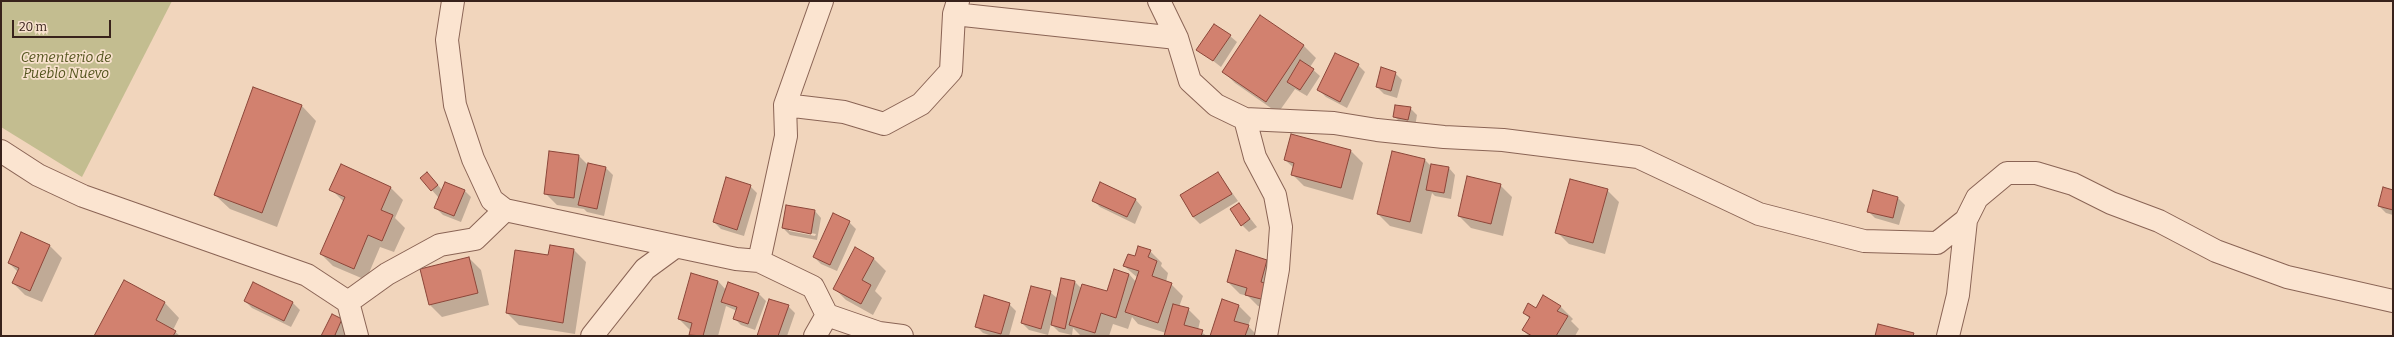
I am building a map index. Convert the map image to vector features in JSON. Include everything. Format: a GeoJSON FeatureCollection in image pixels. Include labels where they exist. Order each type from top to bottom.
{"type":"FeatureCollection","features":[{"type":"Feature","properties":{"kind":"street"},"geometry":{"type":"LineString","coordinates":[[453,1],[447,40],[455,105],[473,159],[492,200],[506,210],[675,247],[736,259],[759,261],[813,287],[827,315],[879,332],[902,336]]}},
{"type":"Feature","properties":{"kind":"street"},"geometry":{"type":"LineString","coordinates":[[759,261],[786,136],[785,105],[822,1]]}},
{"type":"Feature","properties":{"kind":"street"},"geometry":{"type":"LineString","coordinates":[[1159,1],[1177,38],[1190,81],[1216,105],[1245,119],[1334,123],[1377,130],[1503,140],[1638,157],[1759,214],[1864,240],[1937,243],[1966,220]]}},
{"type":"Feature","properties":{"kind":"street"},"geometry":{"type":"LineString","coordinates":[[785,105],[844,112],[884,124],[909,111],[921,104],[951,71],[956,8],[1177,38]]}},
{"type":"Feature","properties":{"kind":"street"},"geometry":{"type":"LineString","coordinates":[[1245,119],[1255,157],[1275,195],[1281,227],[1278,269],[1266,336]]}},
{"type":"Feature","properties":{"kind":"street"},"geometry":{"type":"LineString","coordinates":[[1,151],[38,175],[83,196],[307,275],[348,302],[357,336]]}},
{"type":"Feature","properties":{"kind":"street"},"geometry":{"type":"LineString","coordinates":[[1948,336],[1958,295],[1966,220],[1977,198],[2007,173],[2036,173],[2073,184],[2110,203],[2159,221],[2216,251],[2287,277],[2393,301]]}},
{"type":"Feature","properties":{"kind":"street"},"geometry":{"type":"LineString","coordinates":[[348,302],[387,274],[440,245],[475,239],[506,210]]}},
{"type":"Feature","properties":{"kind":"street"},"geometry":{"type":"LineString","coordinates":[[592,336],[645,269],[675,247]]}},
{"type":"Feature","properties":{"kind":"street"},"geometry":{"type":"LineString","coordinates":[[814,336],[827,315]]}},
{"type":"Feature","properties":{"kind":"green space","name":"Cementerio de Pueblo Nuevo"},"geometry":{"type":"Polygon","coordinates":[[[1,1],[172,1],[82,177],[1,127],[1,1]]]}},
{"type":"Feature","properties":{"kind":"building"},"geometry":{"type":"Polygon","coordinates":[[[1260,15],[1304,45],[1266,102],[1222,72],[1260,15]]]}},
{"type":"Feature","properties":{"kind":"building"},"geometry":{"type":"Polygon","coordinates":[[[1214,24],[1231,35],[1213,61],[1196,50],[1214,24]]]}},
{"type":"Feature","properties":{"kind":"building"},"geometry":{"type":"Polygon","coordinates":[[[1335,53],[1359,64],[1340,102],[1317,90],[1335,53]]]}},
{"type":"Feature","properties":{"kind":"building"},"geometry":{"type":"Polygon","coordinates":[[[1300,60],[1314,69],[1300,90],[1287,82],[1300,60]]]}},
{"type":"Feature","properties":{"kind":"building"},"geometry":{"type":"Polygon","coordinates":[[[1381,67],[1396,72],[1391,91],[1376,87],[1381,67]]]}},
{"type":"Feature","properties":{"kind":"building"},"geometry":{"type":"Polygon","coordinates":[[[253,87],[302,105],[262,213],[214,195],[253,87]]]}},
{"type":"Feature","properties":{"kind":"building"},"geometry":{"type":"Polygon","coordinates":[[[1395,105],[1411,107],[1408,120],[1393,117],[1395,105]]]}},
{"type":"Feature","properties":{"kind":"building"},"geometry":{"type":"Polygon","coordinates":[[[1291,134],[1351,150],[1341,188],[1291,175],[1294,163],[1284,160],[1291,134]]]}},
{"type":"Feature","properties":{"kind":"building"},"geometry":{"type":"Polygon","coordinates":[[[549,151],[579,155],[574,198],[544,194],[549,151]]]}},
{"type":"Feature","properties":{"kind":"building"},"geometry":{"type":"Polygon","coordinates":[[[1392,151],[1425,159],[1410,222],[1377,214],[1392,151]]]}},
{"type":"Feature","properties":{"kind":"building"},"geometry":{"type":"Polygon","coordinates":[[[588,163],[606,167],[597,209],[578,205],[588,163]]]}},
{"type":"Feature","properties":{"kind":"building"},"geometry":{"type":"Polygon","coordinates":[[[341,164],[391,187],[381,210],[393,215],[382,241],[368,235],[354,269],[320,254],[345,197],[329,190],[341,164]]]}},
{"type":"Feature","properties":{"kind":"building"},"geometry":{"type":"Polygon","coordinates":[[[1431,164],[1449,167],[1444,193],[1426,190],[1431,164]]]}},
{"type":"Feature","properties":{"kind":"building"},"geometry":{"type":"Polygon","coordinates":[[[427,172],[438,185],[431,191],[420,178],[427,172]]]}},
{"type":"Feature","properties":{"kind":"building"},"geometry":{"type":"Polygon","coordinates":[[[1218,172],[1232,194],[1193,217],[1180,195],[1218,172]]]}},
{"type":"Feature","properties":{"kind":"building"},"geometry":{"type":"Polygon","coordinates":[[[1467,176],[1501,184],[1491,224],[1458,216],[1467,176]]]}},
{"type":"Feature","properties":{"kind":"building"},"geometry":{"type":"Polygon","coordinates":[[[726,177],[751,185],[737,230],[713,222],[726,177]]]}},
{"type":"Feature","properties":{"kind":"building"},"geometry":{"type":"Polygon","coordinates":[[[1570,179],[1608,189],[1593,243],[1555,233],[1570,179]]]}},
{"type":"Feature","properties":{"kind":"building"},"geometry":{"type":"Polygon","coordinates":[[[445,182],[465,190],[454,216],[434,208],[445,182]]]}},
{"type":"Feature","properties":{"kind":"building"},"geometry":{"type":"Polygon","coordinates":[[[1100,182],[1136,199],[1127,217],[1092,201],[1100,182]]]}},
{"type":"Feature","properties":{"kind":"building"},"geometry":{"type":"Polygon","coordinates":[[[2383,187],[2393,190],[2393,210],[2378,206],[2383,187]]]}},
{"type":"Feature","properties":{"kind":"building"},"geometry":{"type":"Polygon","coordinates":[[[1873,190],[1898,197],[1893,218],[1867,212],[1873,190]]]}},
{"type":"Feature","properties":{"kind":"building"},"geometry":{"type":"Polygon","coordinates":[[[1239,203],[1250,219],[1241,226],[1230,209],[1239,203]]]}},
{"type":"Feature","properties":{"kind":"building"},"geometry":{"type":"Polygon","coordinates":[[[786,205],[815,210],[811,234],[782,228],[786,205]]]}},
{"type":"Feature","properties":{"kind":"building"},"geometry":{"type":"Polygon","coordinates":[[[833,213],[850,221],[830,265],[813,257],[833,213]]]}},
{"type":"Feature","properties":{"kind":"building"},"geometry":{"type":"Polygon","coordinates":[[[21,232],[50,245],[30,291],[12,283],[19,268],[8,263],[21,232]]]}},
{"type":"Feature","properties":{"kind":"building"},"geometry":{"type":"Polygon","coordinates":[[[550,245],[574,249],[563,323],[506,313],[515,250],[548,255],[550,245]]]}},
{"type":"Feature","properties":{"kind":"building"},"geometry":{"type":"Polygon","coordinates":[[[1138,246],[1151,250],[1148,257],[1157,261],[1152,276],[1172,283],[1158,323],[1125,312],[1139,271],[1123,266],[1128,254],[1135,256],[1138,246]]]}},
{"type":"Feature","properties":{"kind":"building"},"geometry":{"type":"Polygon","coordinates":[[[855,247],[874,258],[862,280],[871,285],[861,304],[833,289],[855,247]]]}},
{"type":"Feature","properties":{"kind":"building"},"geometry":{"type":"Polygon","coordinates":[[[1236,250],[1267,260],[1261,282],[1269,284],[1265,300],[1245,295],[1247,288],[1227,282],[1236,250]]]}},
{"type":"Feature","properties":{"kind":"building"},"geometry":{"type":"Polygon","coordinates":[[[469,257],[478,293],[429,305],[420,269],[469,257]]]}},
{"type":"Feature","properties":{"kind":"building"},"geometry":{"type":"Polygon","coordinates":[[[1114,269],[1129,274],[1116,318],[1101,313],[1095,333],[1069,325],[1082,284],[1107,291],[1114,269]]]}},
{"type":"Feature","properties":{"kind":"building"},"geometry":{"type":"Polygon","coordinates":[[[691,273],[718,281],[703,336],[689,335],[692,323],[678,319],[691,273]]]}},
{"type":"Feature","properties":{"kind":"building"},"geometry":{"type":"Polygon","coordinates":[[[1061,278],[1075,281],[1065,329],[1051,325],[1061,278]]]}},
{"type":"Feature","properties":{"kind":"building"},"geometry":{"type":"Polygon","coordinates":[[[124,280],[165,302],[156,320],[176,331],[173,336],[94,336],[124,280]]]}},
{"type":"Feature","properties":{"kind":"building"},"geometry":{"type":"Polygon","coordinates":[[[253,282],[293,302],[284,321],[244,301],[253,282]]]}},
{"type":"Feature","properties":{"kind":"building"},"geometry":{"type":"Polygon","coordinates":[[[728,282],[759,293],[748,324],[733,319],[737,307],[721,302],[728,282]]]}},
{"type":"Feature","properties":{"kind":"building"},"geometry":{"type":"Polygon","coordinates":[[[1031,286],[1051,291],[1041,329],[1021,323],[1031,286]]]}},
{"type":"Feature","properties":{"kind":"building"},"geometry":{"type":"Polygon","coordinates":[[[984,295],[1010,303],[1001,334],[975,327],[984,295]]]}},
{"type":"Feature","properties":{"kind":"building"},"geometry":{"type":"Polygon","coordinates":[[[1543,295],[1561,306],[1557,311],[1568,316],[1556,336],[1532,336],[1522,330],[1530,317],[1523,313],[1528,303],[1536,308],[1543,295]]]}},
{"type":"Feature","properties":{"kind":"building"},"geometry":{"type":"Polygon","coordinates":[[[769,299],[789,305],[778,336],[757,336],[769,299]]]}},
{"type":"Feature","properties":{"kind":"building"},"geometry":{"type":"Polygon","coordinates":[[[1222,299],[1239,305],[1234,321],[1249,325],[1245,336],[1210,336],[1222,299]]]}},
{"type":"Feature","properties":{"kind":"building"},"geometry":{"type":"Polygon","coordinates":[[[1173,304],[1189,308],[1184,325],[1203,330],[1201,336],[1164,336],[1173,304]]]}},
{"type":"Feature","properties":{"kind":"building"},"geometry":{"type":"Polygon","coordinates":[[[332,314],[342,319],[335,335],[338,336],[321,336],[332,314]]]}},
{"type":"Feature","properties":{"kind":"building"},"geometry":{"type":"Polygon","coordinates":[[[1878,324],[1914,333],[1913,336],[1875,336],[1878,324]]]}}]}
